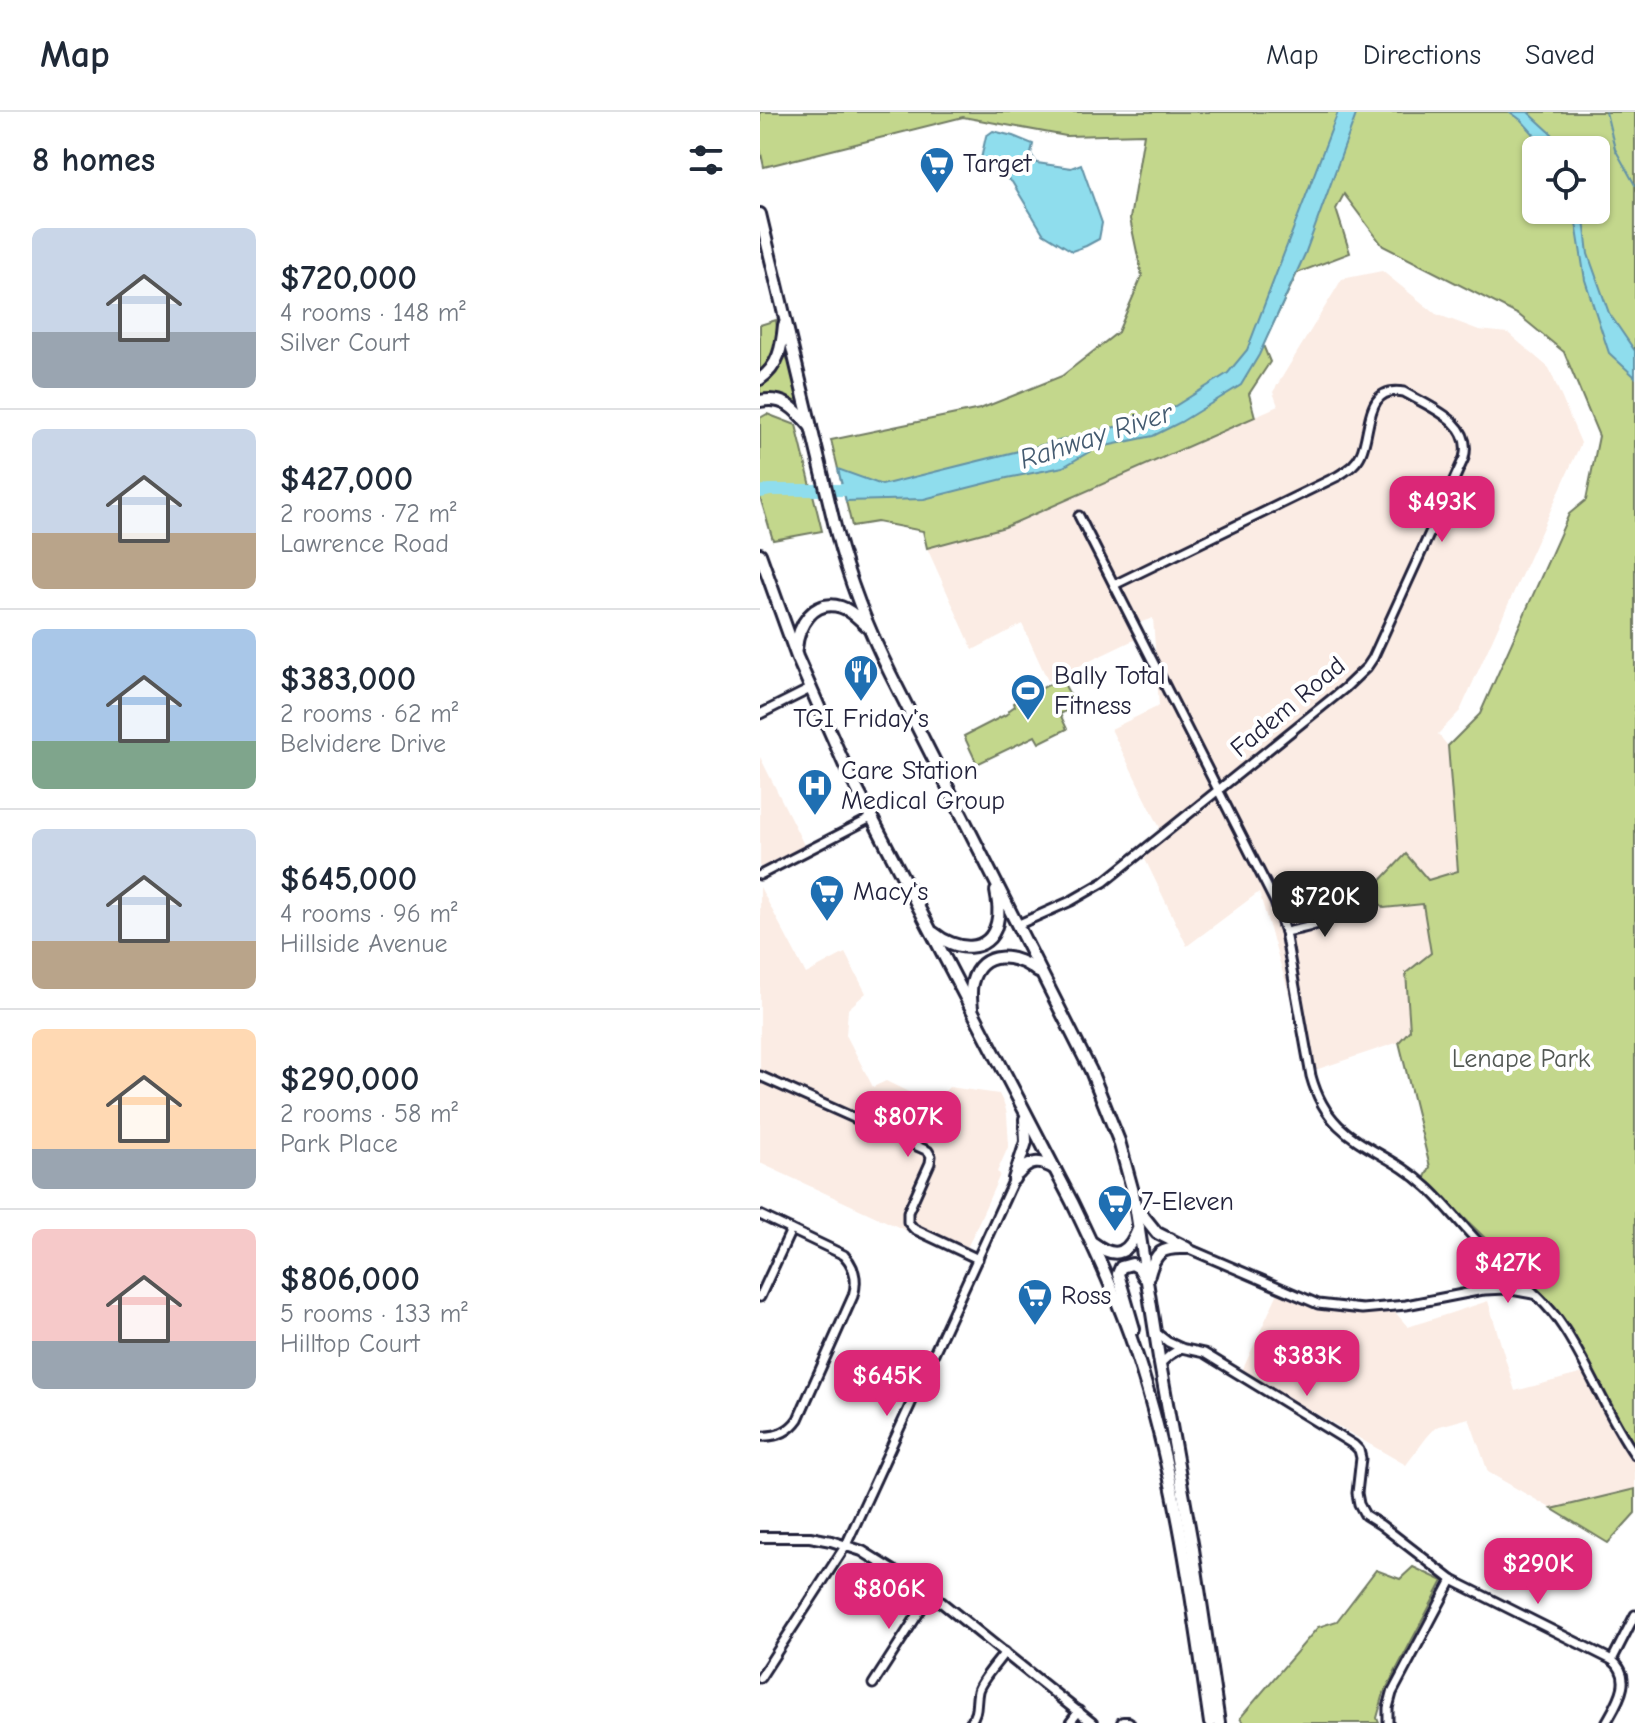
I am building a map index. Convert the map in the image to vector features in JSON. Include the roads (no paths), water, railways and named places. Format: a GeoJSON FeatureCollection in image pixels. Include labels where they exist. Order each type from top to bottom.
{"type":"FeatureCollection","features":[{"type":"Feature","properties":{"kind":"highway"},"geometry":{"type":"LineString","coordinates":[[760,214],[845,563],[869,627],[1087,1062],[1123,1153],[1139,1226],[1221,1723]]}},
{"type":"Feature","properties":{"kind":"highway"},"geometry":{"type":"LineString","coordinates":[[760,379],[771,370],[778,357],[785,314]]}},
{"type":"Feature","properties":{"kind":"highway"},"geometry":{"type":"LineString","coordinates":[[760,401],[775,400],[787,404],[812,429]]}},
{"type":"Feature","properties":{"kind":"highway"},"geometry":{"type":"LineString","coordinates":[[760,554],[810,689],[845,766],[1055,1169],[1124,1317],[1161,1437],[1177,1506],[1210,1723]]}},
{"type":"Feature","properties":{"kind":"highway"},"geometry":{"type":"LineString","coordinates":[[796,654],[802,624],[819,608],[841,607],[869,627]]}},
{"type":"Feature","properties":{"kind":"highway"},"geometry":{"type":"LineString","coordinates":[[929,929],[956,946],[969,947],[986,940],[996,928],[999,915],[994,879]]}},
{"type":"Feature","properties":{"kind":"highway"},"geometry":{"type":"LineString","coordinates":[[972,1010],[974,978],[981,967],[991,960],[1017,958],[1043,975]]}},
{"type":"Feature","properties":{"kind":"highway"},"geometry":{"type":"LineString","coordinates":[[1014,1179],[1026,1142],[1023,1110]]}},
{"type":"Feature","properties":{"kind":"highway"},"geometry":{"type":"LineString","coordinates":[[1014,1179],[1033,1162],[1055,1169]]}},
{"type":"Feature","properties":{"kind":"highway"},"geometry":{"type":"LineString","coordinates":[[1135,1205],[1157,1233],[1187,1248]]}},
{"type":"Feature","properties":{"kind":"highway"},"geometry":{"type":"LineString","coordinates":[[1091,1241],[1107,1252],[1119,1253],[1133,1243],[1139,1226]]}},
{"type":"Feature","properties":{"kind":"highway"},"geometry":{"type":"LineString","coordinates":[[1148,1283],[1152,1264],[1158,1254],[1171,1248],[1187,1248]]}},
{"type":"Feature","properties":{"kind":"highway"},"geometry":{"type":"LineString","coordinates":[[1142,1371],[1136,1336],[1118,1277],[1120,1269],[1126,1264],[1135,1264],[1148,1283]]}},
{"type":"Feature","properties":{"kind":"main road"},"geometry":{"type":"LineString","coordinates":[[760,1537],[810,1537],[846,1545],[873,1557],[931,1594],[1092,1723]]}},
{"type":"Feature","properties":{"kind":"street","name":"Fadem Road"},"geometry":{"type":"LineString","coordinates":[[1017,925],[1071,901],[1104,882],[1367,667],[1464,458],[1466,446],[1463,433],[1453,421],[1404,392],[1384,394],[1374,405],[1363,450],[1350,468],[1114,585]]}},
{"type":"Feature","properties":{"kind":"street"},"geometry":{"type":"LineString","coordinates":[[1079,516],[1275,902],[1285,932],[1311,1076],[1324,1108],[1344,1132],[1417,1178],[1482,1246],[1546,1304],[1563,1326],[1635,1455]]}},
{"type":"Feature","properties":{"kind":"street"},"geometry":{"type":"LineString","coordinates":[[760,714],[810,689]]}},
{"type":"Feature","properties":{"kind":"street"},"geometry":{"type":"LineString","coordinates":[[760,875],[871,818]]}},
{"type":"Feature","properties":{"kind":"street"},"geometry":{"type":"LineString","coordinates":[[1285,932],[1315,926],[1346,905]]}},
{"type":"Feature","properties":{"kind":"street"},"geometry":{"type":"LineString","coordinates":[[760,1076],[928,1151],[930,1163],[908,1212],[908,1222],[914,1229],[978,1259]]}},
{"type":"Feature","properties":{"kind":"street"},"geometry":{"type":"LineString","coordinates":[[760,1678],[846,1545],[1014,1179]]}},
{"type":"Feature","properties":{"kind":"street"},"geometry":{"type":"LineString","coordinates":[[760,1215],[844,1255],[855,1272],[855,1289],[798,1419],[783,1432],[760,1436]]}},
{"type":"Feature","properties":{"kind":"street"},"geometry":{"type":"LineString","coordinates":[[760,1297],[791,1230]]}},
{"type":"Feature","properties":{"kind":"street"},"geometry":{"type":"LineString","coordinates":[[1472,1291],[1486,1269],[1482,1246]]}},
{"type":"Feature","properties":{"kind":"street"},"geometry":{"type":"LineString","coordinates":[[1187,1248],[1318,1304],[1362,1309],[1412,1304],[1472,1291],[1506,1289],[1536,1295]]}},
{"type":"Feature","properties":{"kind":"street"},"geometry":{"type":"LineString","coordinates":[[1483,1290],[1495,1283],[1505,1268]]}},
{"type":"Feature","properties":{"kind":"street"},"geometry":{"type":"LineString","coordinates":[[1155,1332],[1181,1348],[1204,1353],[1354,1445],[1361,1458],[1357,1493],[1362,1509],[1452,1580],[1618,1665],[1624,1681],[1623,1690],[1606,1723]]}},
{"type":"Feature","properties":{"kind":"street"},"geometry":{"type":"LineString","coordinates":[[1160,1364],[1181,1348]]}},
{"type":"Feature","properties":{"kind":"street"},"geometry":{"type":"LineString","coordinates":[[1388,1723],[1392,1693],[1452,1580]]}},
{"type":"Feature","properties":{"kind":"street"},"geometry":{"type":"LineString","coordinates":[[873,1684],[931,1594]]}},
{"type":"Feature","properties":{"kind":"street"},"geometry":{"type":"LineString","coordinates":[[1612,1660],[1635,1615]]}},
{"type":"Feature","properties":{"kind":"street"},"geometry":{"type":"LineString","coordinates":[[970,1723],[977,1711],[978,1691],[1005,1652]]}},
{"type":"Feature","properties":{"kind":"street"},"geometry":{"type":"LineString","coordinates":[[1070,1723],[1079,1711]]}},
{"type":"Feature","properties":{"kind":"water"},"geometry":{"type":"Polygon","coordinates":[[[1338,112],[1357,112],[1305,254],[1259,355],[1241,385],[1153,436],[1096,448],[1063,467],[924,499],[846,501],[838,469],[882,485],[1159,416],[1228,373],[1247,350],[1338,112]]]}},
{"type":"Feature","properties":{"kind":"water"},"geometry":{"type":"Polygon","coordinates":[[[1510,112],[1528,112],[1553,136],[1535,136],[1510,112]]]}},
{"type":"Feature","properties":{"kind":"water"},"geometry":{"type":"Polygon","coordinates":[[[993,131],[1033,144],[1031,154],[1037,163],[1071,168],[1081,164],[1102,223],[1099,239],[1072,251],[1043,233],[1012,182],[981,159],[986,136],[993,131]]]}},
{"type":"Feature","properties":{"kind":"water"},"geometry":{"type":"Polygon","coordinates":[[[1576,224],[1585,224],[1588,254],[1609,313],[1635,351],[1635,377],[1609,353],[1585,280],[1576,224]]]}},
{"type":"Feature","properties":{"kind":"waterway"},"geometry":{"type":"LineString","coordinates":[[1606,112],[1615,149],[1635,185]]}},
{"type":"Feature","properties":{"kind":"waterway","name":"Rahway River"},"geometry":{"type":"LineString","coordinates":[[760,492],[857,490]]}},
{"type":"Feature","properties":{"kind":"place","name":"Target"},"geometry":{"type":"Point","coordinates":[937,195]}},
{"type":"Feature","properties":{"kind":"place","name":"TGI Friday's"},"geometry":{"type":"Point","coordinates":[861,703]}},
{"type":"Feature","properties":{"kind":"place","name":"Bally Total Fitness"},"geometry":{"type":"Point","coordinates":[1028,722]}},
{"type":"Feature","properties":{"kind":"place","name":"Care Station Medical Group"},"geometry":{"type":"Point","coordinates":[815,817]}},
{"type":"Feature","properties":{"kind":"place","name":"Macy's"},"geometry":{"type":"Point","coordinates":[827,923]}},
{"type":"Feature","properties":{"kind":"place","name":"7-Eleven"},"geometry":{"type":"Point","coordinates":[1115,1233]}},
{"type":"Feature","properties":{"kind":"place","name":"Ross"},"geometry":{"type":"Point","coordinates":[1035,1327]}},
{"type":"Feature","properties":{"kind":"park label","name":"Lenape Park"},"geometry":{"type":"Point","coordinates":[1521,1059]}}]}
